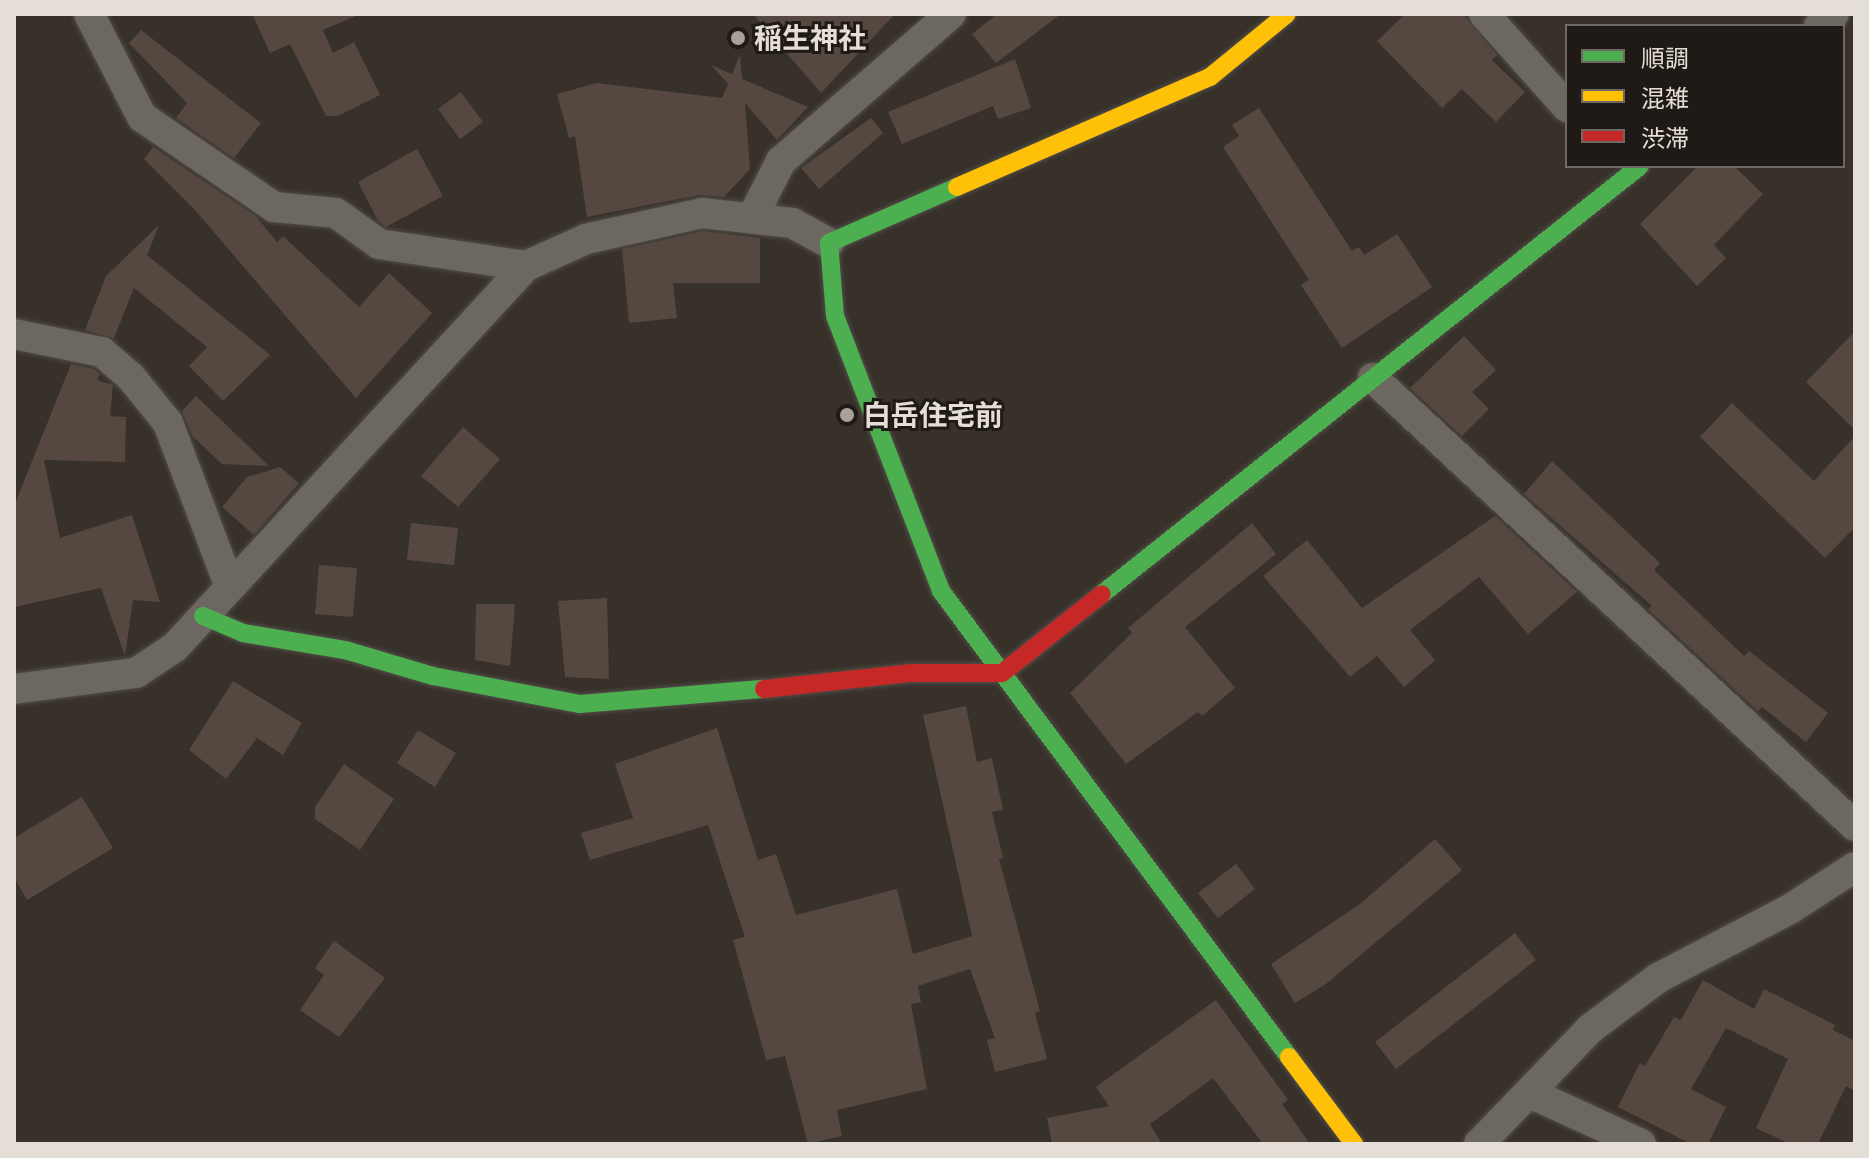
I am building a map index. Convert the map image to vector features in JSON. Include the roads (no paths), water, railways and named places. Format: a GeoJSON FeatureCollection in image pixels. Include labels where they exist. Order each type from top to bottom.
{"type":"FeatureCollection","features":[{"type":"Feature","properties":{"kind":"street"},"geometry":{"type":"LineString","coordinates":[[89,14],[142,117],[274,207],[336,213],[379,244],[526,266]]}},
{"type":"Feature","properties":{"kind":"street"},"geometry":{"type":"LineString","coordinates":[[752,218],[781,161],[951,14]]}},
{"type":"Feature","properties":{"kind":"street"},"geometry":{"type":"LineString","coordinates":[[829,243],[1210,77],[1287,14]]}},
{"type":"Feature","properties":{"kind":"street"},"geometry":{"type":"LineString","coordinates":[[1484,14],[1565,105]]}},
{"type":"Feature","properties":{"kind":"street"},"geometry":{"type":"LineString","coordinates":[[203,616],[243,633],[345,650],[433,676],[580,704],[642,703],[912,673],[1002,673],[1373,378],[1629,169]]}},
{"type":"Feature","properties":{"kind":"street"},"geometry":{"type":"LineString","coordinates":[[14,689],[136,673],[175,647],[526,266],[586,239],[702,213],[792,223],[829,243]]}},
{"type":"Feature","properties":{"kind":"street"},"geometry":{"type":"LineString","coordinates":[[829,243],[835,316],[941,591],[1354,1144]]}},
{"type":"Feature","properties":{"kind":"street"},"geometry":{"type":"LineString","coordinates":[[14,334],[102,352],[130,376],[168,423],[230,587]]}},
{"type":"Feature","properties":{"kind":"street"},"geometry":{"type":"LineString","coordinates":[[1373,378],[1855,826]]}},
{"type":"Feature","properties":{"kind":"street"},"geometry":{"type":"LineString","coordinates":[[1479,1144],[1591,1028],[1658,978],[1790,909],[1855,867]]}},
{"type":"Feature","properties":{"kind":"street"},"geometry":{"type":"LineString","coordinates":[[1530,1093],[1641,1144]]}},
{"type":"Feature","properties":{"kind":"place","name":"稲生神社"},"geometry":{"type":"Point","coordinates":[738,38]}},
{"type":"Feature","properties":{"kind":"place","name":"白岳住宅前"},"geometry":{"type":"Point","coordinates":[847,415]}}]}
